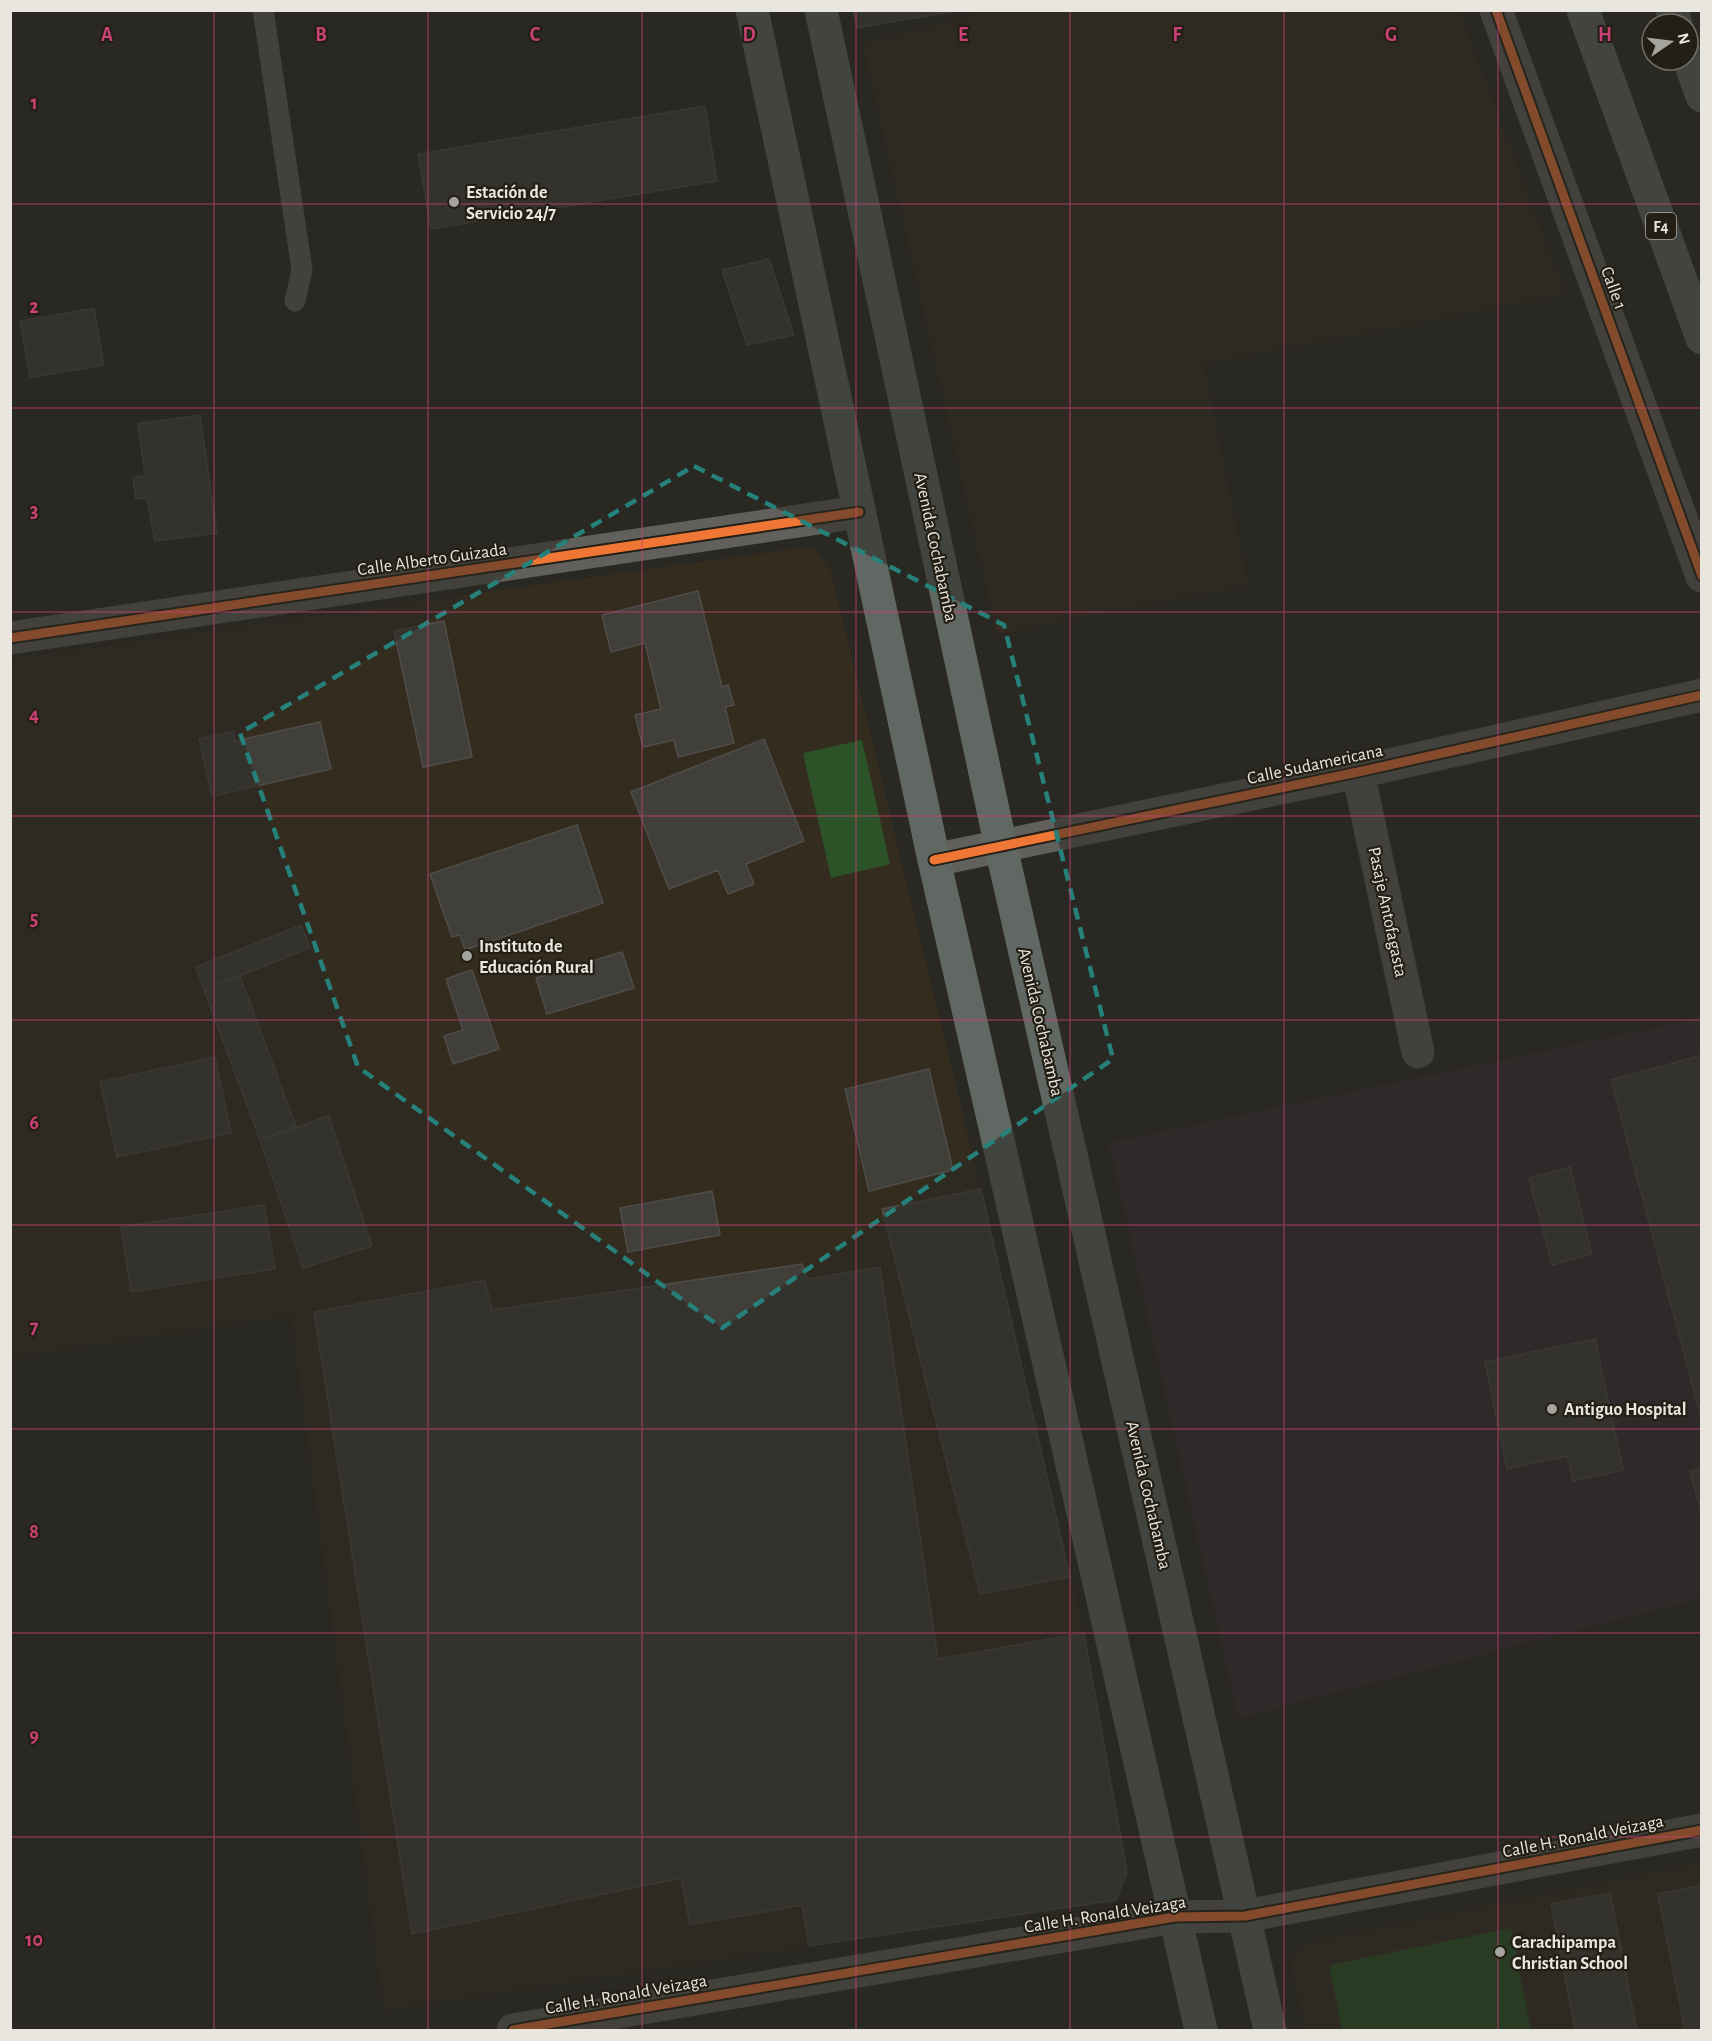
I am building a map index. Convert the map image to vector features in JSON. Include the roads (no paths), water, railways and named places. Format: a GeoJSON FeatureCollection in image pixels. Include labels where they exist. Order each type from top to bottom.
{"type":"FeatureCollection","features":[{"type":"Feature","properties":{"kind":"highway","name":"F4"},"geometry":{"type":"LineString","coordinates":[[1583,10],[1701,338]]}},
{"type":"Feature","properties":{"kind":"highway"},"geometry":{"type":"LineString","coordinates":[[1693,72],[1701,96]]}},
{"type":"Feature","properties":{"kind":"main road"},"geometry":{"type":"LineString","coordinates":[[752,10],[934,860],[1201,2031]]}},
{"type":"Feature","properties":{"kind":"main road","name":"Avenida Cochabamba"},"geometry":{"type":"LineString","coordinates":[[821,10],[1001,847],[1270,2031]]}},
{"type":"Feature","properties":{"kind":"street","name":"Calle 1"},"geometry":{"type":"LineString","coordinates":[[1496,10],[1701,576]]}},
{"type":"Feature","properties":{"kind":"street","name":"Calle Alberto Guizada"},"geometry":{"type":"LineString","coordinates":[[10,638],[859,512]]}},
{"type":"Feature","properties":{"kind":"street","name":"Calle Sudamericana"},"geometry":{"type":"LineString","coordinates":[[934,860],[1358,772],[1701,695]]}},
{"type":"Feature","properties":{"kind":"street","name":"Pasaje Antofagasta"},"geometry":{"type":"LineString","coordinates":[[1358,772],[1418,1052]]}},
{"type":"Feature","properties":{"kind":"street","name":"Calle H. Ronald Veizaga"},"geometry":{"type":"LineString","coordinates":[[513,2031],[1175,1917],[1245,1916],[1701,1830]]}},
{"type":"Feature","properties":{"kind":"lane"},"geometry":{"type":"LineString","coordinates":[[262,10],[302,270],[296,301]]}},
{"type":"Feature","properties":{"kind":"place","name":"Estación de Servicio 24/7"},"geometry":{"type":"Point","coordinates":[454,202]}},
{"type":"Feature","properties":{"kind":"place","name":"Instituto de Educación Rural"},"geometry":{"type":"Point","coordinates":[467,956]}},
{"type":"Feature","properties":{"kind":"place","name":"Antiguo Hospital"},"geometry":{"type":"Point","coordinates":[1552,1409]}},
{"type":"Feature","properties":{"kind":"place","name":"Carachipampa Christian School"},"geometry":{"type":"Point","coordinates":[1500,1952]}}]}
